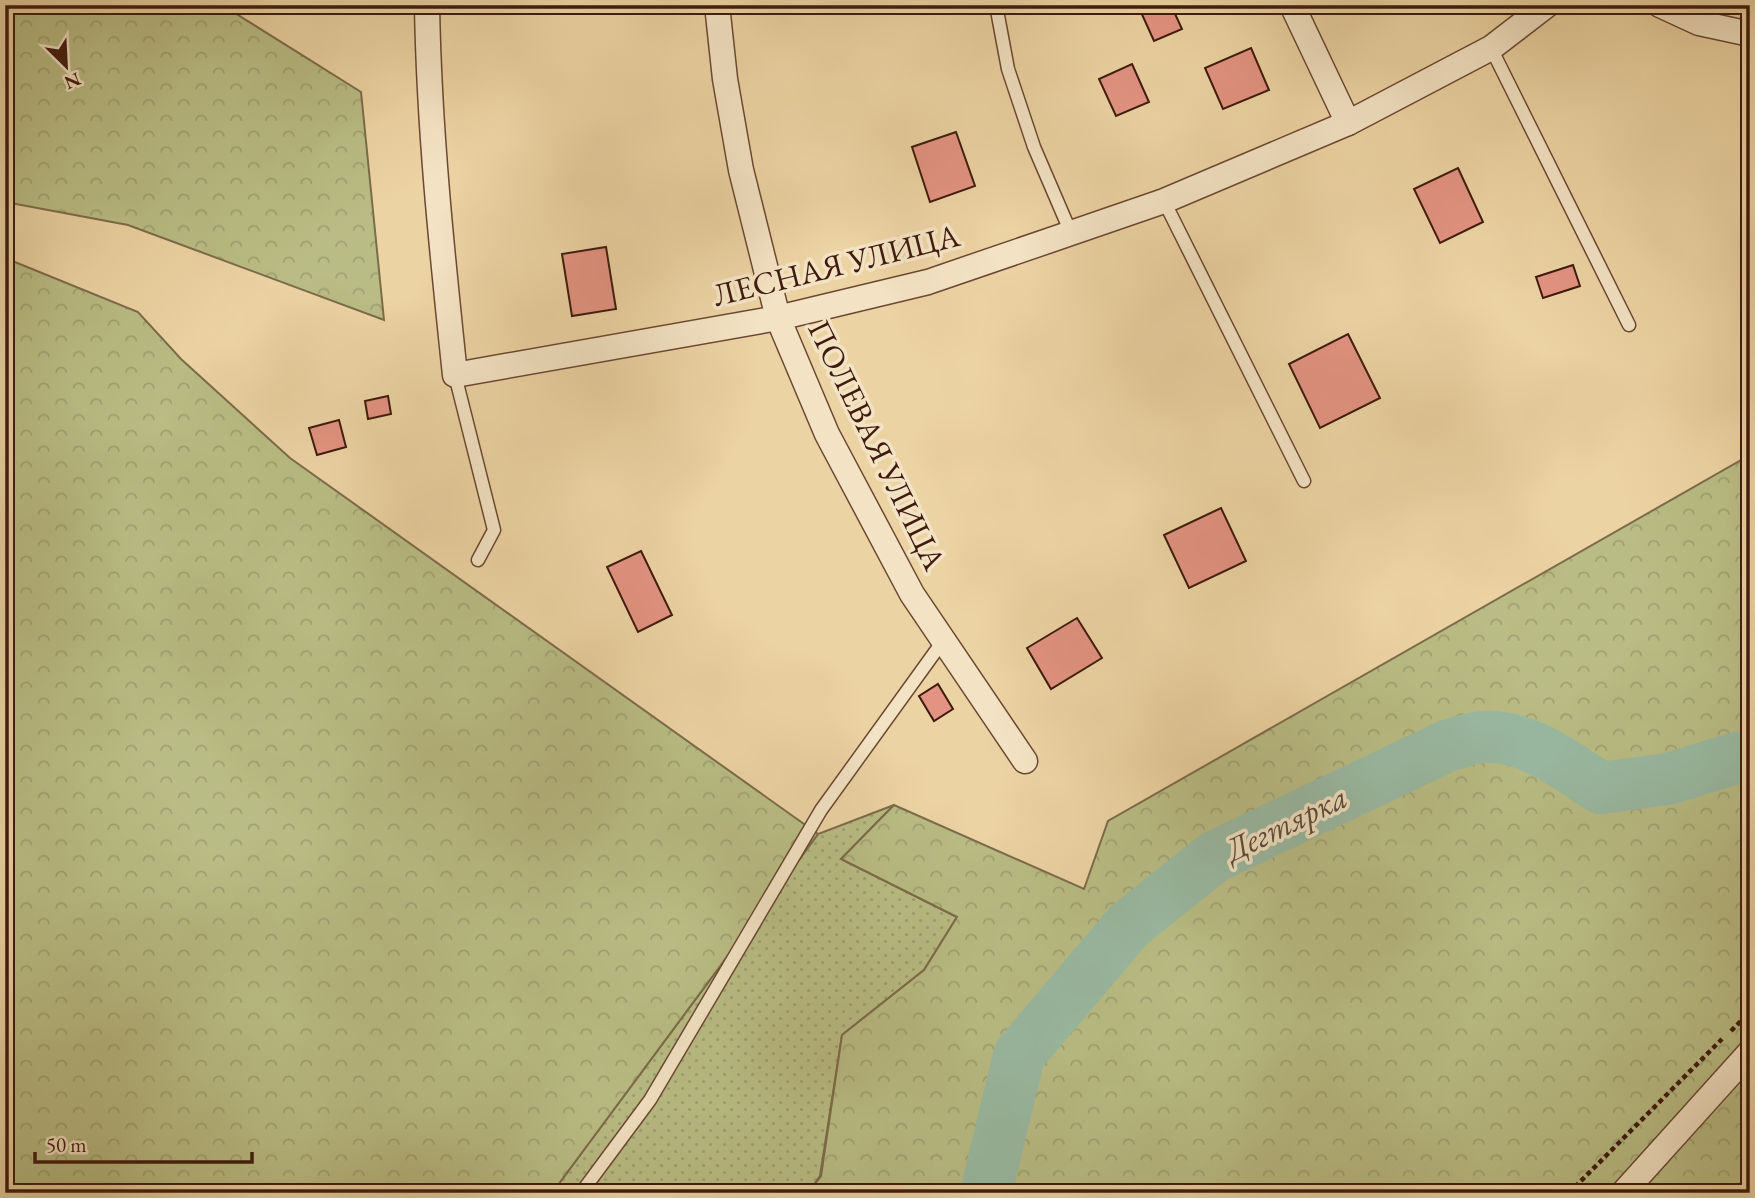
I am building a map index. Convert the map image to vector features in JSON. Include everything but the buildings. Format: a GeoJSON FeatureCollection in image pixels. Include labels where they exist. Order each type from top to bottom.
{"type":"FeatureCollection","features":[{"type":"Feature","properties":{"kind":"street"},"geometry":{"type":"LineString","coordinates":[[428,5],[428,54],[439,223],[455,375]]}},
{"type":"Feature","properties":{"kind":"street","name":"ПОЛЕВАЯ УЛИЦА"},"geometry":{"type":"LineString","coordinates":[[717,5],[724,79],[741,170],[778,318],[827,434],[912,594],[1025,761]]}},
{"type":"Feature","properties":{"kind":"street"},"geometry":{"type":"LineString","coordinates":[[1292,5],[1348,123]]}},
{"type":"Feature","properties":{"kind":"street","name":"ЛЕСНАЯ УЛИЦА"},"geometry":{"type":"LineString","coordinates":[[455,375],[778,318],[928,282],[1164,201],[1348,123],[1491,48],[1547,5]]}},
{"type":"Feature","properties":{"kind":"street"},"geometry":{"type":"LineString","coordinates":[[1660,5],[1699,23],[1750,34]]}},
{"type":"Feature","properties":{"kind":"street"},"geometry":{"type":"LineString","coordinates":[[1622,1193],[1750,1052]]}},
{"type":"Feature","properties":{"kind":"lane"},"geometry":{"type":"LineString","coordinates":[[996,5],[1008,69],[1034,147],[1071,233]]}},
{"type":"Feature","properties":{"kind":"lane"},"geometry":{"type":"LineString","coordinates":[[1491,48],[1629,325]]}},
{"type":"Feature","properties":{"kind":"lane"},"geometry":{"type":"LineString","coordinates":[[1164,201],[1304,481]]}},
{"type":"Feature","properties":{"kind":"lane"},"geometry":{"type":"LineString","coordinates":[[455,375],[494,530],[478,560]]}},
{"type":"Feature","properties":{"kind":"lane"},"geometry":{"type":"LineString","coordinates":[[581,1193],[650,1100],[821,810],[943,640]]}},
{"type":"Feature","properties":{"kind":"path"},"geometry":{"type":"LineString","coordinates":[[1569,1193],[1750,1012]]}},
{"type":"Feature","properties":{"kind":"green space"},"geometry":{"type":"Polygon","coordinates":[[[5,5],[222,5],[361,92],[384,320],[128,225],[5,202],[5,5]]]}},
{"type":"Feature","properties":{"kind":"green space"},"geometry":{"type":"Polygon","coordinates":[[[5,258],[138,312],[181,359],[290,458],[818,834],[552,1193],[5,1193],[5,258]]]}},
{"type":"Feature","properties":{"kind":"green space"},"geometry":{"type":"Polygon","coordinates":[[[1750,455],[1750,1193],[808,1193],[821,1176],[842,1035],[924,970],[957,917],[841,859],[894,805],[1084,889],[1108,821],[1750,455]]]}},
{"type":"Feature","properties":{"kind":"green space"},"geometry":{"type":"Polygon","coordinates":[[[894,805],[841,859],[957,917],[924,970],[842,1035],[820,1176],[808,1193],[552,1193],[818,834],[894,805]]]}},
{"type":"Feature","properties":{"kind":"waterway","name":"Дегтярка"},"geometry":{"type":"LineString","coordinates":[[986,1193],[1019,1055],[1129,925],[1214,857],[1449,745],[1477,738],[1498,737],[1530,746],[1601,788],[1668,779],[1750,756]]}}]}
